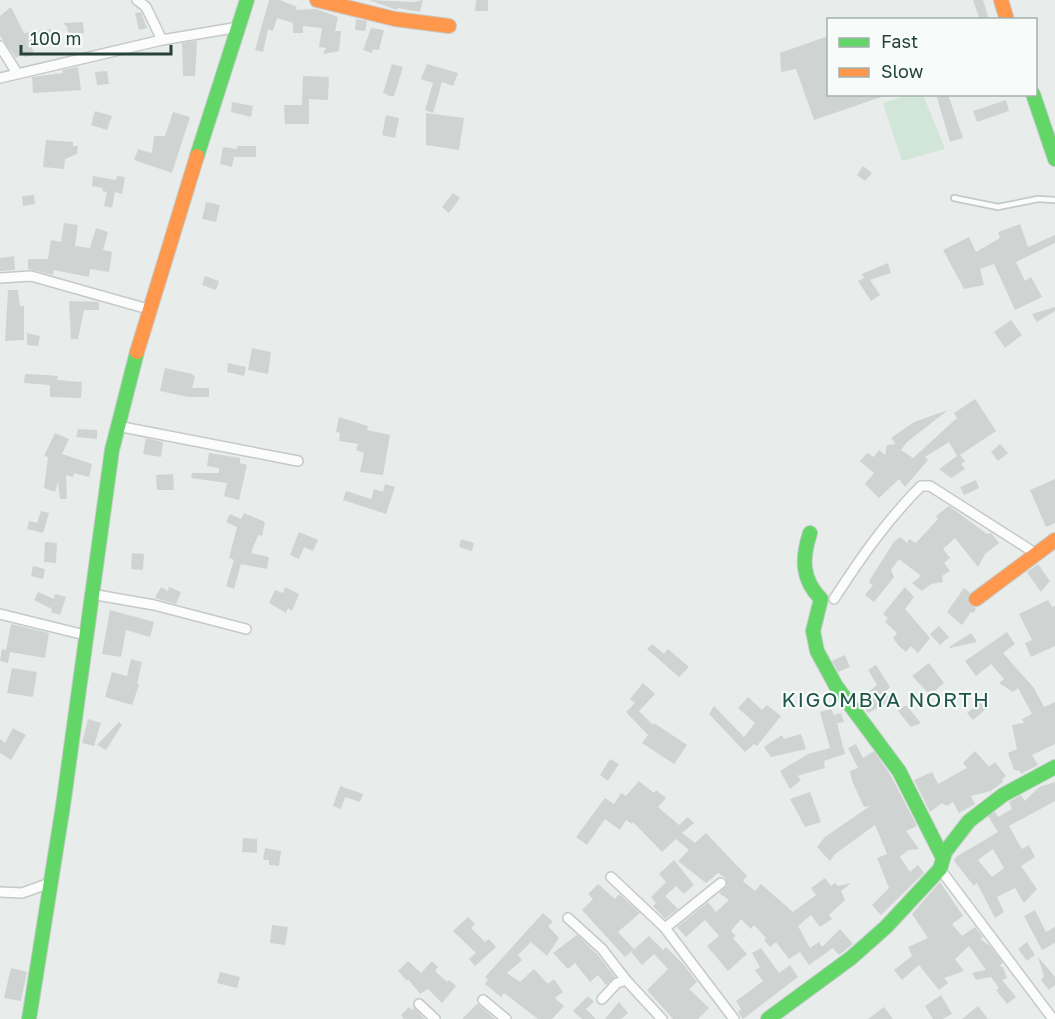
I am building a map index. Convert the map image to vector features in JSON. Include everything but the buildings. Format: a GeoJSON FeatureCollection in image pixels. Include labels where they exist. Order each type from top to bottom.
{"type":"FeatureCollection","features":[{"type":"Feature","properties":{"kind":"main road"},"geometry":{"type":"LineString","coordinates":[[29,1019],[68,775],[84,634],[117,426],[148,309],[248,0]]}},
{"type":"Feature","properties":{"kind":"main road"},"geometry":{"type":"LineString","coordinates":[[317,0],[395,19],[449,26]]}},
{"type":"Feature","properties":{"kind":"main road"},"geometry":{"type":"LineString","coordinates":[[1001,0],[1006,18]]}},
{"type":"Feature","properties":{"kind":"main road"},"geometry":{"type":"LineString","coordinates":[[1034,96],[1055,159]]}},
{"type":"Feature","properties":{"kind":"main road"},"geometry":{"type":"LineString","coordinates":[[810,533],[803,552],[802,569],[814,593],[821,599],[821,607],[813,619],[813,639],[821,661],[897,768],[941,863]]}},
{"type":"Feature","properties":{"kind":"main road"},"geometry":{"type":"LineString","coordinates":[[976,599],[1055,540]]}},
{"type":"Feature","properties":{"kind":"main road"},"geometry":{"type":"LineString","coordinates":[[768,1019],[795,996],[851,958],[941,863],[951,840],[997,797],[1055,767]]}},
{"type":"Feature","properties":{"kind":"street"},"geometry":{"type":"LineString","coordinates":[[137,0],[146,7],[162,40]]}},
{"type":"Feature","properties":{"kind":"street"},"geometry":{"type":"LineString","coordinates":[[0,78],[162,40],[239,27]]}},
{"type":"Feature","properties":{"kind":"street"},"geometry":{"type":"LineString","coordinates":[[0,46],[17,73]]}},
{"type":"Feature","properties":{"kind":"street"},"geometry":{"type":"LineString","coordinates":[[0,278],[31,276],[148,309]]}},
{"type":"Feature","properties":{"kind":"street"},"geometry":{"type":"LineString","coordinates":[[117,426],[298,461]]}},
{"type":"Feature","properties":{"kind":"street"},"geometry":{"type":"LineString","coordinates":[[834,600],[894,513],[921,486],[930,486],[1035,553]]}},
{"type":"Feature","properties":{"kind":"street"},"geometry":{"type":"LineString","coordinates":[[91,594],[154,605],[246,629]]}},
{"type":"Feature","properties":{"kind":"street"},"geometry":{"type":"LineString","coordinates":[[0,614],[84,634]]}},
{"type":"Feature","properties":{"kind":"street"},"geometry":{"type":"LineString","coordinates":[[941,863],[1053,1016]]}},
{"type":"Feature","properties":{"kind":"street"},"geometry":{"type":"LineString","coordinates":[[610,877],[665,928],[734,1019]]}},
{"type":"Feature","properties":{"kind":"street"},"geometry":{"type":"LineString","coordinates":[[0,892],[22,893],[50,883]]}},
{"type":"Feature","properties":{"kind":"street"},"geometry":{"type":"LineString","coordinates":[[665,928],[721,883]]}},
{"type":"Feature","properties":{"kind":"street"},"geometry":{"type":"LineString","coordinates":[[568,918],[602,949],[626,980],[662,1019]]}},
{"type":"Feature","properties":{"kind":"street"},"geometry":{"type":"LineString","coordinates":[[602,999],[617,983],[626,980]]}},
{"type":"Feature","properties":{"kind":"street"},"geometry":{"type":"LineString","coordinates":[[483,1000],[506,1019]]}},
{"type":"Feature","properties":{"kind":"street"},"geometry":{"type":"LineString","coordinates":[[419,1004],[435,1019]]}},
{"type":"Feature","properties":{"kind":"lane"},"geometry":{"type":"LineString","coordinates":[[954,198],[998,207],[1038,199],[1055,200]]}},
{"type":"Feature","properties":{"kind":"green space"},"geometry":{"type":"Polygon","coordinates":[[[905,96],[923,96],[945,149],[902,161],[883,103],[905,96]]]}},
{"type":"Feature","properties":{"kind":"traffic: fast"},"geometry":{"type":"LineString","coordinates":[[197,156],[247,0]]}},
{"type":"Feature","properties":{"kind":"traffic: fast"},"geometry":{"type":"LineString","coordinates":[[1034,96],[1055,159]]}},
{"type":"Feature","properties":{"kind":"traffic: fast"},"geometry":{"type":"LineString","coordinates":[[29,1019],[63,806],[112,450],[137,352]]}},
{"type":"Feature","properties":{"kind":"traffic: fast"},"geometry":{"type":"LineString","coordinates":[[810,533],[805,568],[810,584],[821,599],[813,631],[817,651],[836,686],[899,771],[942,856]]}},
{"type":"Feature","properties":{"kind":"traffic: fast"},"geometry":{"type":"LineString","coordinates":[[768,1019],[851,958],[886,927],[940,869],[945,852],[969,821],[1003,795],[1055,767]]}},
{"type":"Feature","properties":{"kind":"traffic: slow"},"geometry":{"type":"LineString","coordinates":[[317,0],[395,19],[449,26]]}},
{"type":"Feature","properties":{"kind":"traffic: slow"},"geometry":{"type":"LineString","coordinates":[[1001,0],[1006,18]]}},
{"type":"Feature","properties":{"kind":"traffic: slow"},"geometry":{"type":"LineString","coordinates":[[137,352],[197,156]]}},
{"type":"Feature","properties":{"kind":"traffic: slow"},"geometry":{"type":"LineString","coordinates":[[976,599],[1055,540]]}},
{"type":"Feature","properties":{"kind":"district","name":"KIGOMBYA NORTH"},"geometry":{"type":"Point","coordinates":[886,700]}}]}
